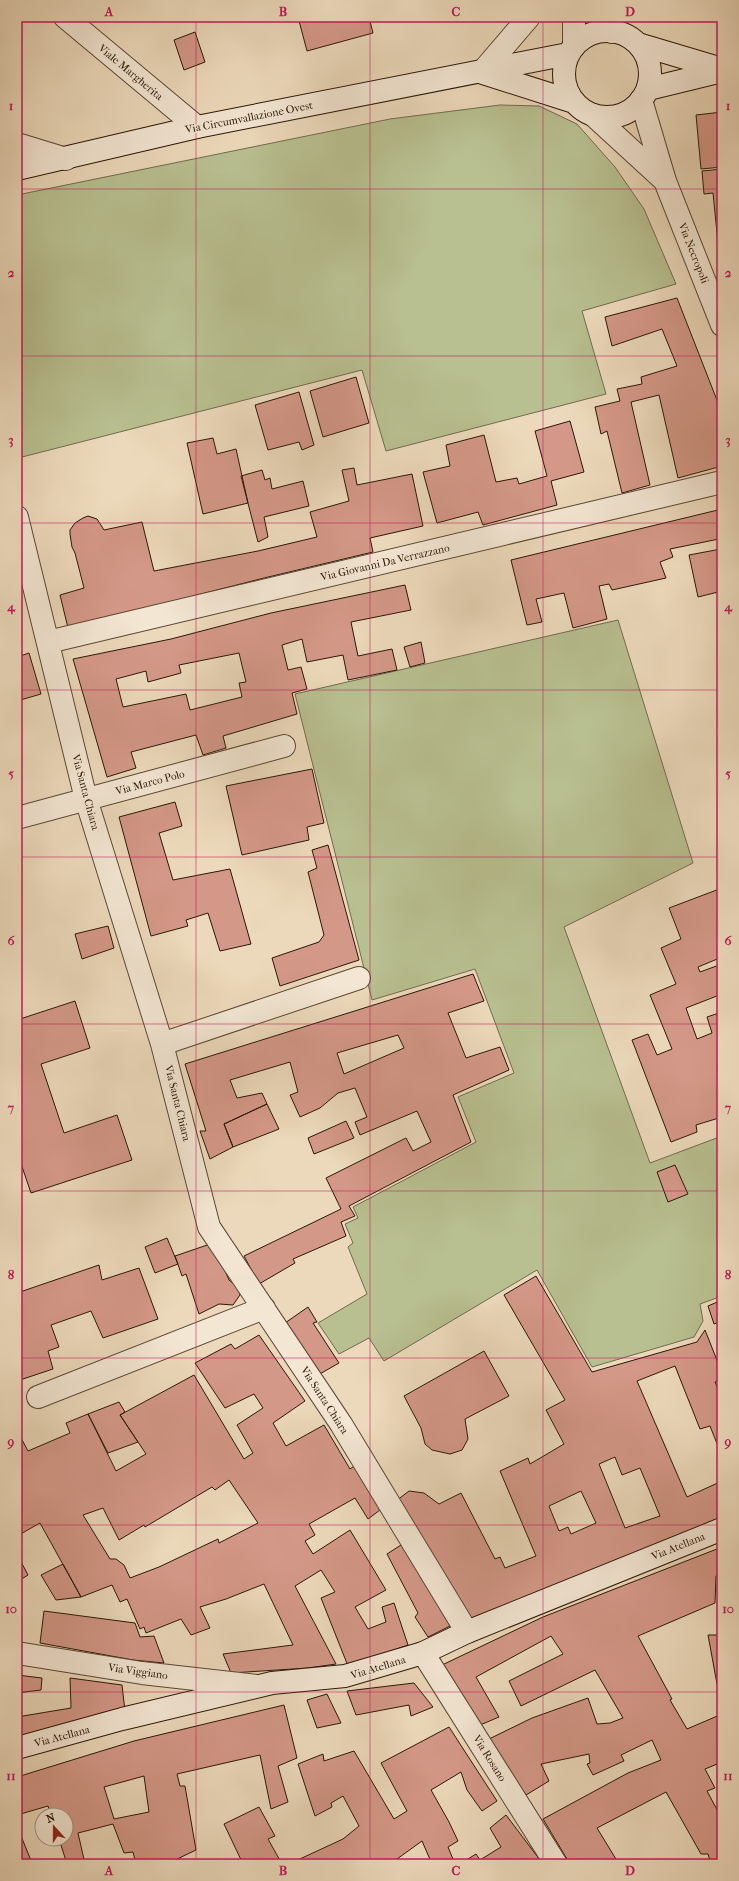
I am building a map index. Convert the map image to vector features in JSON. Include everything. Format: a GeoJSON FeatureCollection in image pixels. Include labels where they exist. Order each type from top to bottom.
{"type":"FeatureCollection","features":[{"type":"Feature","properties":{"kind":"street","name":"Viale Margherita"},"geometry":{"type":"LineString","coordinates":[[65,17],[197,127]]}},
{"type":"Feature","properties":{"kind":"street"},"geometry":{"type":"LineString","coordinates":[[482,72],[529,17]]}},
{"type":"Feature","properties":{"kind":"street"},"geometry":{"type":"LineString","coordinates":[[574,17],[571,50],[564,70],[565,87],[574,102],[582,110],[593,115],[611,117],[628,112],[644,94],[650,73],[646,58],[638,44]]}},
{"type":"Feature","properties":{"kind":"street"},"geometry":{"type":"LineString","coordinates":[[571,50],[585,37],[598,32],[608,24],[638,44],[722,70]]}},
{"type":"Feature","properties":{"kind":"street","name":"Via Circumvallazione Ovest"},"geometry":{"type":"LineString","coordinates":[[17,169],[66,159],[197,127],[482,72],[571,50]]}},
{"type":"Feature","properties":{"kind":"street"},"geometry":{"type":"LineString","coordinates":[[644,94],[722,70]]}},
{"type":"Feature","properties":{"kind":"street","name":"Via Circumvallazione Ovest"},"geometry":{"type":"LineString","coordinates":[[482,72],[574,102]]}},
{"type":"Feature","properties":{"kind":"street","name":"Via Necropoli"},"geometry":{"type":"LineString","coordinates":[[644,94],[665,181],[722,325]]}},
{"type":"Feature","properties":{"kind":"street","name":"Via Necropoli"},"geometry":{"type":"LineString","coordinates":[[593,115],[665,181]]}},
{"type":"Feature","properties":{"kind":"street"},"geometry":{"type":"LineString","coordinates":[[17,144],[66,159]]}},
{"type":"Feature","properties":{"kind":"street","name":"Via Giovanni Da Verrazzano"},"geometry":{"type":"LineString","coordinates":[[48,642],[722,482]]}},
{"type":"Feature","properties":{"kind":"street","name":"Via Santa Chiara"},"geometry":{"type":"LineString","coordinates":[[17,516],[86,799],[162,1044],[209,1227],[341,1424],[467,1632]]}},
{"type":"Feature","properties":{"kind":"street","name":"Via Marco Polo"},"geometry":{"type":"LineString","coordinates":[[17,818],[284,746]]}},
{"type":"Feature","properties":{"kind":"street"},"geometry":{"type":"LineString","coordinates":[[162,1044],[359,978]]}},
{"type":"Feature","properties":{"kind":"street"},"geometry":{"type":"LineString","coordinates":[[38,1397],[264,1308]]}},
{"type":"Feature","properties":{"kind":"street","name":"Via Atellana"},"geometry":{"type":"LineString","coordinates":[[17,1748],[122,1719],[272,1683],[345,1676],[423,1653],[467,1632],[722,1529]]}},
{"type":"Feature","properties":{"kind":"street","name":"Via Viggiano"},"geometry":{"type":"LineString","coordinates":[[17,1653],[142,1673],[260,1686]]}},
{"type":"Feature","properties":{"kind":"street","name":"Via Rosano"},"geometry":{"type":"LineString","coordinates":[[423,1653],[556,1864]]}},
{"type":"Feature","properties":{"kind":"green space"},"geometry":{"type":"Polygon","coordinates":[[[500,105],[539,106],[577,124],[615,167],[644,209],[676,284],[582,311],[606,394],[386,451],[362,370],[22,457],[17,435],[17,195],[390,119],[500,105]]]}},
{"type":"Feature","properties":{"kind":"green space"},"geometry":{"type":"Polygon","coordinates":[[[618,620],[693,863],[564,927],[650,1163],[722,1136],[722,1296],[700,1304],[703,1321],[694,1337],[592,1367],[537,1270],[384,1361],[369,1338],[339,1354],[318,1323],[367,1294],[348,1247],[353,1243],[345,1224],[358,1218],[353,1207],[476,1142],[458,1097],[514,1073],[475,969],[372,1000],[295,694],[618,620]]]}},
{"type":"Feature","properties":{"kind":"building"},"geometry":{"type":"Polygon","coordinates":[[[298,17],[369,17],[373,33],[307,51],[298,17]]]}},
{"type":"Feature","properties":{"kind":"building"},"geometry":{"type":"Polygon","coordinates":[[[195,32],[205,62],[184,70],[174,40],[195,32]]]}},
{"type":"Feature","properties":{"kind":"building"},"geometry":{"type":"Polygon","coordinates":[[[722,112],[722,167],[701,169],[696,115],[722,112]]]}},
{"type":"Feature","properties":{"kind":"building"},"geometry":{"type":"Polygon","coordinates":[[[722,169],[722,243],[718,243],[713,193],[704,194],[702,171],[722,169]]]}},
{"type":"Feature","properties":{"kind":"building"},"geometry":{"type":"Polygon","coordinates":[[[677,298],[722,413],[722,466],[678,478],[659,395],[631,402],[650,485],[622,493],[607,431],[601,434],[595,407],[620,401],[617,389],[642,384],[641,377],[677,366],[662,329],[612,346],[605,317],[677,298]]]}},
{"type":"Feature","properties":{"kind":"building"},"geometry":{"type":"Polygon","coordinates":[[[356,377],[369,423],[323,437],[310,391],[356,377]]]}},
{"type":"Feature","properties":{"kind":"building"},"geometry":{"type":"Polygon","coordinates":[[[299,392],[314,445],[302,450],[299,442],[268,450],[255,405],[299,392]]]}},
{"type":"Feature","properties":{"kind":"building"},"geometry":{"type":"Polygon","coordinates":[[[570,421],[584,472],[551,481],[557,505],[483,525],[478,512],[437,523],[423,472],[450,466],[446,445],[484,435],[496,482],[517,478],[519,484],[547,476],[535,431],[570,421]]]}},
{"type":"Feature","properties":{"kind":"building"},"geometry":{"type":"Polygon","coordinates":[[[213,438],[217,454],[236,449],[248,503],[203,514],[187,443],[213,438]]]}},
{"type":"Feature","properties":{"kind":"building"},"geometry":{"type":"Polygon","coordinates":[[[354,468],[357,485],[412,474],[423,526],[370,538],[373,552],[68,628],[60,595],[84,588],[72,547],[70,534],[70,530],[75,523],[83,518],[88,516],[97,519],[104,530],[142,522],[154,571],[258,551],[317,537],[310,512],[349,501],[342,470],[354,468]]]}},
{"type":"Feature","properties":{"kind":"building"},"geometry":{"type":"Polygon","coordinates":[[[262,470],[265,480],[270,478],[272,489],[303,481],[309,506],[264,517],[268,537],[258,542],[241,476],[262,470]]]}},
{"type":"Feature","properties":{"kind":"building"},"geometry":{"type":"Polygon","coordinates":[[[722,509],[722,591],[698,597],[689,555],[721,549],[719,539],[670,549],[673,557],[660,562],[666,578],[612,590],[609,584],[599,586],[607,619],[573,628],[564,593],[536,599],[542,622],[527,625],[511,560],[722,509]]]}},
{"type":"Feature","properties":{"kind":"building"},"geometry":{"type":"Polygon","coordinates":[[[405,585],[411,610],[351,622],[358,656],[392,649],[397,670],[348,680],[343,655],[307,662],[302,639],[282,645],[288,670],[301,667],[307,689],[292,693],[297,714],[223,736],[226,748],[203,755],[196,735],[131,752],[136,768],[107,777],[73,659],[171,639],[271,613],[405,585]],[[239,653],[179,665],[181,673],[148,682],[146,671],[116,679],[123,707],[186,694],[190,710],[242,697],[239,683],[246,682],[239,653]]]}},
{"type":"Feature","properties":{"kind":"building"},"geometry":{"type":"Polygon","coordinates":[[[421,642],[425,663],[410,667],[404,647],[421,642]]]}},
{"type":"Feature","properties":{"kind":"building"},"geometry":{"type":"Polygon","coordinates":[[[29,653],[41,694],[17,701],[17,657],[29,653]]]}},
{"type":"Feature","properties":{"kind":"building"},"geometry":{"type":"Polygon","coordinates":[[[312,769],[324,823],[307,827],[309,840],[242,855],[226,786],[312,769]]]}},
{"type":"Feature","properties":{"kind":"building"},"geometry":{"type":"Polygon","coordinates":[[[175,802],[182,826],[159,833],[173,880],[230,869],[251,944],[220,951],[208,913],[186,920],[188,926],[151,936],[119,817],[175,802]]]}},
{"type":"Feature","properties":{"kind":"building"},"geometry":{"type":"Polygon","coordinates":[[[328,845],[359,960],[280,986],[272,958],[319,942],[324,935],[308,872],[317,868],[312,850],[328,845]]]}},
{"type":"Feature","properties":{"kind":"building"},"geometry":{"type":"Polygon","coordinates":[[[722,888],[722,957],[698,967],[700,972],[722,964],[722,994],[686,1008],[697,1039],[712,1033],[707,1017],[722,1012],[722,1117],[696,1125],[697,1132],[671,1142],[632,1040],[648,1034],[657,1055],[672,1049],[650,995],[676,984],[661,948],[681,939],[669,908],[722,888]]]}},
{"type":"Feature","properties":{"kind":"building"},"geometry":{"type":"Polygon","coordinates":[[[108,926],[114,948],[82,959],[75,934],[108,926]]]}},
{"type":"Feature","properties":{"kind":"building"},"geometry":{"type":"Polygon","coordinates":[[[473,974],[484,1001],[448,1013],[466,1058],[500,1047],[509,1070],[453,1095],[471,1142],[349,1206],[355,1216],[341,1222],[346,1236],[293,1259],[295,1263],[259,1284],[244,1256],[341,1209],[326,1178],[406,1138],[413,1151],[431,1142],[417,1111],[360,1135],[355,1122],[367,1117],[355,1088],[338,1093],[320,1108],[300,1117],[290,1095],[298,1092],[290,1062],[230,1080],[237,1098],[262,1093],[267,1104],[224,1124],[233,1147],[210,1159],[200,1131],[206,1131],[185,1064],[473,974]],[[398,1035],[337,1053],[344,1074],[404,1048],[398,1035]]]}},
{"type":"Feature","properties":{"kind":"building"},"geometry":{"type":"Polygon","coordinates":[[[75,1001],[90,1048],[41,1064],[64,1133],[117,1115],[132,1160],[31,1193],[17,1152],[17,1020],[75,1001]]]}},
{"type":"Feature","properties":{"kind":"building"},"geometry":{"type":"Polygon","coordinates":[[[267,1104],[279,1129],[233,1147],[224,1124],[267,1104]]]}},
{"type":"Feature","properties":{"kind":"building"},"geometry":{"type":"Polygon","coordinates":[[[346,1121],[354,1138],[314,1154],[308,1138],[346,1121]]]}},
{"type":"Feature","properties":{"kind":"building"},"geometry":{"type":"Polygon","coordinates":[[[675,1165],[688,1194],[668,1202],[657,1172],[675,1165]]]}},
{"type":"Feature","properties":{"kind":"building"},"geometry":{"type":"Polygon","coordinates":[[[167,1238],[178,1264],[155,1273],[145,1247],[167,1238]]]}},
{"type":"Feature","properties":{"kind":"building"},"geometry":{"type":"Polygon","coordinates":[[[213,1243],[229,1280],[238,1287],[240,1295],[233,1305],[219,1304],[199,1314],[186,1274],[182,1276],[175,1256],[213,1243]]]}},
{"type":"Feature","properties":{"kind":"building"},"geometry":{"type":"Polygon","coordinates":[[[99,1265],[102,1280],[139,1268],[158,1319],[103,1338],[91,1311],[51,1325],[59,1347],[48,1351],[53,1369],[17,1381],[17,1293],[99,1265]]]}},
{"type":"Feature","properties":{"kind":"building"},"geometry":{"type":"Polygon","coordinates":[[[536,1276],[592,1372],[697,1342],[705,1330],[722,1373],[722,1379],[715,1382],[722,1398],[722,1456],[710,1426],[700,1429],[675,1366],[637,1381],[687,1497],[722,1481],[722,1520],[470,1620],[396,1501],[409,1491],[424,1493],[439,1504],[461,1493],[495,1559],[500,1557],[505,1568],[536,1556],[500,1471],[528,1458],[530,1464],[564,1444],[546,1410],[565,1400],[504,1295],[536,1276]],[[615,1457],[599,1464],[625,1528],[660,1516],[640,1468],[622,1475],[615,1457]],[[581,1491],[549,1506],[559,1531],[568,1527],[571,1534],[596,1523],[581,1491]]]}},
{"type":"Feature","properties":{"kind":"building"},"geometry":{"type":"Polygon","coordinates":[[[722,1300],[722,1321],[714,1324],[708,1306],[722,1300]]]}},
{"type":"Feature","properties":{"kind":"building"},"geometry":{"type":"Polygon","coordinates":[[[308,1307],[317,1322],[313,1323],[339,1363],[318,1375],[285,1323],[308,1307]]]}},
{"type":"Feature","properties":{"kind":"building"},"geometry":{"type":"Polygon","coordinates":[[[259,1335],[305,1401],[273,1423],[286,1446],[324,1425],[350,1469],[357,1464],[384,1507],[368,1519],[355,1498],[309,1524],[315,1535],[305,1541],[313,1554],[350,1530],[386,1590],[355,1607],[368,1629],[386,1622],[382,1607],[394,1603],[408,1645],[348,1666],[321,1598],[335,1592],[321,1570],[295,1586],[336,1664],[308,1668],[231,1673],[223,1654],[293,1645],[264,1584],[226,1599],[200,1607],[210,1628],[191,1635],[181,1619],[146,1633],[144,1627],[140,1629],[127,1599],[120,1602],[112,1585],[81,1597],[40,1523],[17,1536],[17,1438],[20,1436],[28,1451],[70,1433],[66,1423],[88,1414],[116,1471],[146,1454],[120,1415],[194,1375],[244,1459],[253,1453],[237,1425],[263,1408],[254,1394],[225,1408],[195,1363],[231,1344],[235,1349],[259,1335]],[[229,1480],[215,1490],[212,1487],[145,1527],[144,1525],[119,1540],[103,1508],[83,1515],[110,1559],[116,1559],[124,1565],[130,1578],[159,1567],[218,1539],[219,1543],[258,1523],[229,1480]]]}},
{"type":"Feature","properties":{"kind":"building"},"geometry":{"type":"Polygon","coordinates":[[[484,1351],[509,1396],[465,1419],[468,1439],[462,1450],[450,1454],[432,1450],[425,1444],[421,1428],[404,1396],[484,1351]]]}},
{"type":"Feature","properties":{"kind":"building"},"geometry":{"type":"Polygon","coordinates":[[[119,1402],[125,1412],[120,1415],[138,1442],[108,1453],[88,1414],[119,1402]]]}},
{"type":"Feature","properties":{"kind":"building"},"geometry":{"type":"Polygon","coordinates":[[[404,1543],[450,1626],[428,1637],[415,1617],[418,1613],[387,1554],[404,1543]]]}},
{"type":"Feature","properties":{"kind":"building"},"geometry":{"type":"Polygon","coordinates":[[[722,1547],[722,1575],[716,1576],[715,1603],[638,1636],[672,1699],[670,1700],[687,1729],[722,1714],[722,1762],[705,1769],[715,1788],[707,1791],[722,1819],[722,1864],[711,1864],[708,1854],[701,1854],[666,1792],[597,1828],[619,1864],[570,1864],[543,1819],[628,1773],[661,1760],[652,1740],[621,1755],[624,1761],[593,1775],[587,1764],[590,1763],[589,1754],[541,1764],[549,1781],[526,1795],[487,1740],[532,1718],[588,1698],[597,1724],[610,1723],[623,1718],[595,1670],[521,1706],[509,1681],[563,1654],[551,1636],[476,1677],[499,1717],[480,1725],[442,1665],[543,1617],[722,1547]]]}},
{"type":"Feature","properties":{"kind":"building"},"geometry":{"type":"Polygon","coordinates":[[[17,1554],[28,1575],[17,1582],[17,1554]]]}},
{"type":"Feature","properties":{"kind":"building"},"geometry":{"type":"Polygon","coordinates":[[[63,1564],[81,1597],[56,1600],[41,1575],[63,1564]]]}},
{"type":"Feature","properties":{"kind":"building"},"geometry":{"type":"Polygon","coordinates":[[[44,1611],[135,1623],[140,1637],[154,1636],[164,1663],[133,1660],[40,1643],[44,1611]]]}},
{"type":"Feature","properties":{"kind":"building"},"geometry":{"type":"Polygon","coordinates":[[[722,1614],[722,1683],[717,1684],[708,1635],[721,1635],[719,1615],[722,1614]]]}},
{"type":"Feature","properties":{"kind":"building"},"geometry":{"type":"Polygon","coordinates":[[[17,1675],[42,1678],[41,1690],[17,1693],[17,1675]]]}},
{"type":"Feature","properties":{"kind":"building"},"geometry":{"type":"Polygon","coordinates":[[[70,1678],[122,1685],[125,1711],[17,1741],[17,1717],[71,1708],[70,1678]]]}},
{"type":"Feature","properties":{"kind":"building"},"geometry":{"type":"Polygon","coordinates":[[[414,1683],[433,1707],[411,1716],[409,1705],[356,1715],[347,1691],[414,1683]]]}},
{"type":"Feature","properties":{"kind":"building"},"geometry":{"type":"Polygon","coordinates":[[[327,1694],[341,1723],[317,1728],[307,1700],[327,1694]]]}},
{"type":"Feature","properties":{"kind":"building"},"geometry":{"type":"Polygon","coordinates":[[[284,1705],[297,1758],[278,1766],[288,1802],[271,1809],[260,1755],[177,1774],[180,1786],[185,1786],[196,1850],[171,1862],[171,1864],[136,1864],[133,1852],[124,1853],[113,1824],[78,1833],[85,1864],[67,1864],[62,1847],[74,1847],[74,1807],[34,1807],[34,1810],[17,1815],[17,1777],[134,1741],[284,1705]],[[144,1776],[104,1787],[114,1819],[149,1812],[144,1776]]]}},
{"type":"Feature","properties":{"kind":"building"},"geometry":{"type":"Polygon","coordinates":[[[449,1727],[497,1801],[482,1811],[467,1790],[461,1772],[431,1790],[458,1841],[448,1847],[455,1864],[432,1864],[422,1841],[390,1864],[289,1864],[343,1839],[359,1826],[343,1796],[331,1803],[332,1807],[315,1816],[298,1764],[323,1754],[324,1761],[354,1751],[394,1819],[407,1811],[381,1763],[449,1727]]]}},
{"type":"Feature","properties":{"kind":"building"},"geometry":{"type":"Polygon","coordinates":[[[259,1807],[275,1836],[268,1839],[282,1864],[243,1864],[224,1824],[259,1807]]]}},
{"type":"Feature","properties":{"kind":"building"},"geometry":{"type":"Polygon","coordinates":[[[506,1815],[543,1864],[460,1864],[476,1854],[480,1860],[501,1847],[490,1828],[506,1815]]]}},
{"type":"Feature","properties":{"kind":"building"},"geometry":{"type":"Polygon","coordinates":[[[17,1826],[32,1863],[17,1864],[17,1826]]]}}]}
